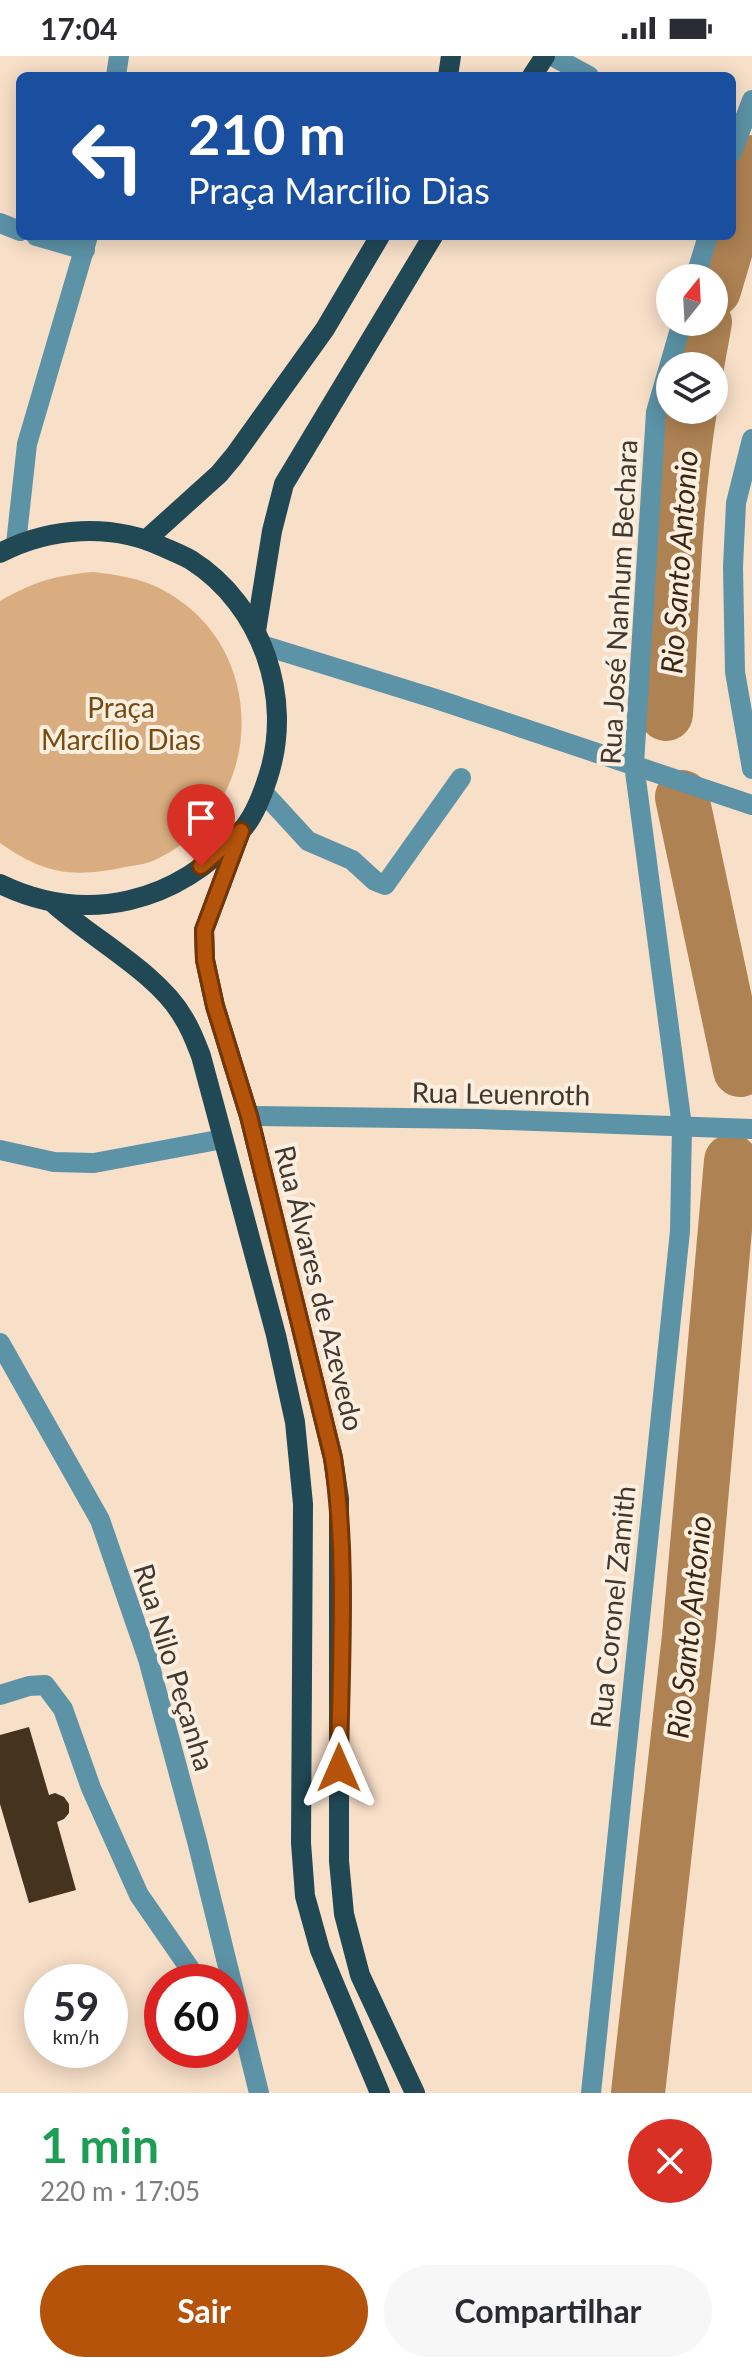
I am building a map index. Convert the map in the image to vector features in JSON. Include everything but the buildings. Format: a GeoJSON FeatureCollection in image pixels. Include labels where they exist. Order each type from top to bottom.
{"type":"FeatureCollection","features":[{"type":"Feature","properties":{"kind":"main road"},"geometry":{"type":"LineString","coordinates":[[147,539],[219,474],[234,456],[325,329],[378,240]]}},
{"type":"Feature","properties":{"kind":"main road"},"geometry":{"type":"LineString","coordinates":[[259,638],[272,531],[284,484],[431,240]]}},
{"type":"Feature","properties":{"kind":"main road"},"geometry":{"type":"LineString","coordinates":[[0,884],[23,895],[53,903],[106,905],[133,901],[168,888],[201,866],[241,831],[263,792],[273,762],[278,732],[272,670],[259,638],[228,592],[191,560],[147,539],[103,531],[59,532],[8,549]]}},
{"type":"Feature","properties":{"kind":"main road","name":"Rua Álvares de Azevedo"},"geometry":{"type":"LineString","coordinates":[[241,831],[207,919],[204,930],[205,960],[215,1006],[249,1116],[333,1458],[339,1499],[339,1861],[344,1914],[360,1975],[415,2093]]}},
{"type":"Feature","properties":{"kind":"main road","name":"Rua Álvares de Azevedo"},"geometry":{"type":"LineString","coordinates":[[53,903],[161,989],[183,1015],[201,1056],[276,1335],[295,1422],[303,1504],[301,1843],[305,1896],[320,1950],[380,2093]]}},
{"type":"Feature","properties":{"kind":"street"},"geometry":{"type":"LineString","coordinates":[[552,56],[582,72]]}},
{"type":"Feature","properties":{"kind":"street"},"geometry":{"type":"LineString","coordinates":[[736,142],[752,100]]}},
{"type":"Feature","properties":{"kind":"street"},"geometry":{"type":"LineString","coordinates":[[8,549],[27,444],[87,243],[65,240]]}},
{"type":"Feature","properties":{"kind":"street"},"geometry":{"type":"LineString","coordinates":[[699,264],[707,240]]}},
{"type":"Feature","properties":{"kind":"street","name":"Rua José Nanhum Bechara"},"geometry":{"type":"LineString","coordinates":[[678,336],[656,412],[634,764],[682,1126]]}},
{"type":"Feature","properties":{"kind":"street"},"geometry":{"type":"LineString","coordinates":[[752,439],[736,503],[733,567],[735,672],[752,769]]}},
{"type":"Feature","properties":{"kind":"street"},"geometry":{"type":"LineString","coordinates":[[259,638],[752,805]]}},
{"type":"Feature","properties":{"kind":"street"},"geometry":{"type":"LineString","coordinates":[[263,792],[308,841],[352,860],[375,881],[385,885],[461,778]]}},
{"type":"Feature","properties":{"kind":"street","name":"Rua Leuenroth"},"geometry":{"type":"LineString","coordinates":[[249,1116],[478,1119],[752,1129]]}},
{"type":"Feature","properties":{"kind":"street","name":"Rua Coronel Zamith"},"geometry":{"type":"LineString","coordinates":[[591,2093],[680,1231],[682,1126]]}},
{"type":"Feature","properties":{"kind":"street"},"geometry":{"type":"LineString","coordinates":[[0,1150],[54,1162],[94,1163],[223,1139]]}},
{"type":"Feature","properties":{"kind":"street","name":"Rua Nilo Peçanha"},"geometry":{"type":"LineString","coordinates":[[0,1343],[100,1520],[148,1659],[223,1964]]}},
{"type":"Feature","properties":{"kind":"street"},"geometry":{"type":"LineString","coordinates":[[0,1695],[29,1686],[45,1685],[63,1709],[91,1788],[139,1895],[187,1964]]}},
{"type":"Feature","properties":{"kind":"street","name":"Rua Nilo Peçanha"},"geometry":{"type":"LineString","coordinates":[[248,2058],[259,2093]]}},
{"type":"Feature","properties":{"kind":"green space","name":"Praça Marcílio Dias"},"geometry":{"type":"Polygon","coordinates":[[[94,572],[128,577],[159,588],[196,613],[222,646],[237,684],[242,724],[236,764],[220,802],[194,834],[148,863],[87,873],[44,867],[0,843],[0,601],[45,580],[94,572]]]}},
{"type":"Feature","properties":{"kind":"waterway","name":"Rio Santo Antonio"},"geometry":{"type":"LineString","coordinates":[[736,216],[752,162]]}},
{"type":"Feature","properties":{"kind":"waterway","name":"Rio Santo Antonio"},"geometry":{"type":"LineString","coordinates":[[722,264],[729,240]]}},
{"type":"Feature","properties":{"kind":"waterway","name":"Rio Santo Antonio"},"geometry":{"type":"LineString","coordinates":[[700,352],[702,336]]}},
{"type":"Feature","properties":{"kind":"waterway","name":"Rio Santo Antonio"},"geometry":{"type":"LineString","coordinates":[[666,714],[677,524],[688,424]]}},
{"type":"Feature","properties":{"kind":"waterway","name":"Rio Santo Antonio"},"geometry":{"type":"LineString","coordinates":[[682,797],[740,1070]]}},
{"type":"Feature","properties":{"kind":"waterway","name":"Rio Santo Antonio"},"geometry":{"type":"LineString","coordinates":[[638,2093],[689,1636],[731,1161]]}},
{"type":"Feature","properties":{"kind":"route"},"geometry":{"type":"LineString","coordinates":[[201,866],[241,831],[204,930],[205,960],[215,1006],[249,1116],[333,1458],[339,1499],[341,1551],[339,1768]]}}]}
